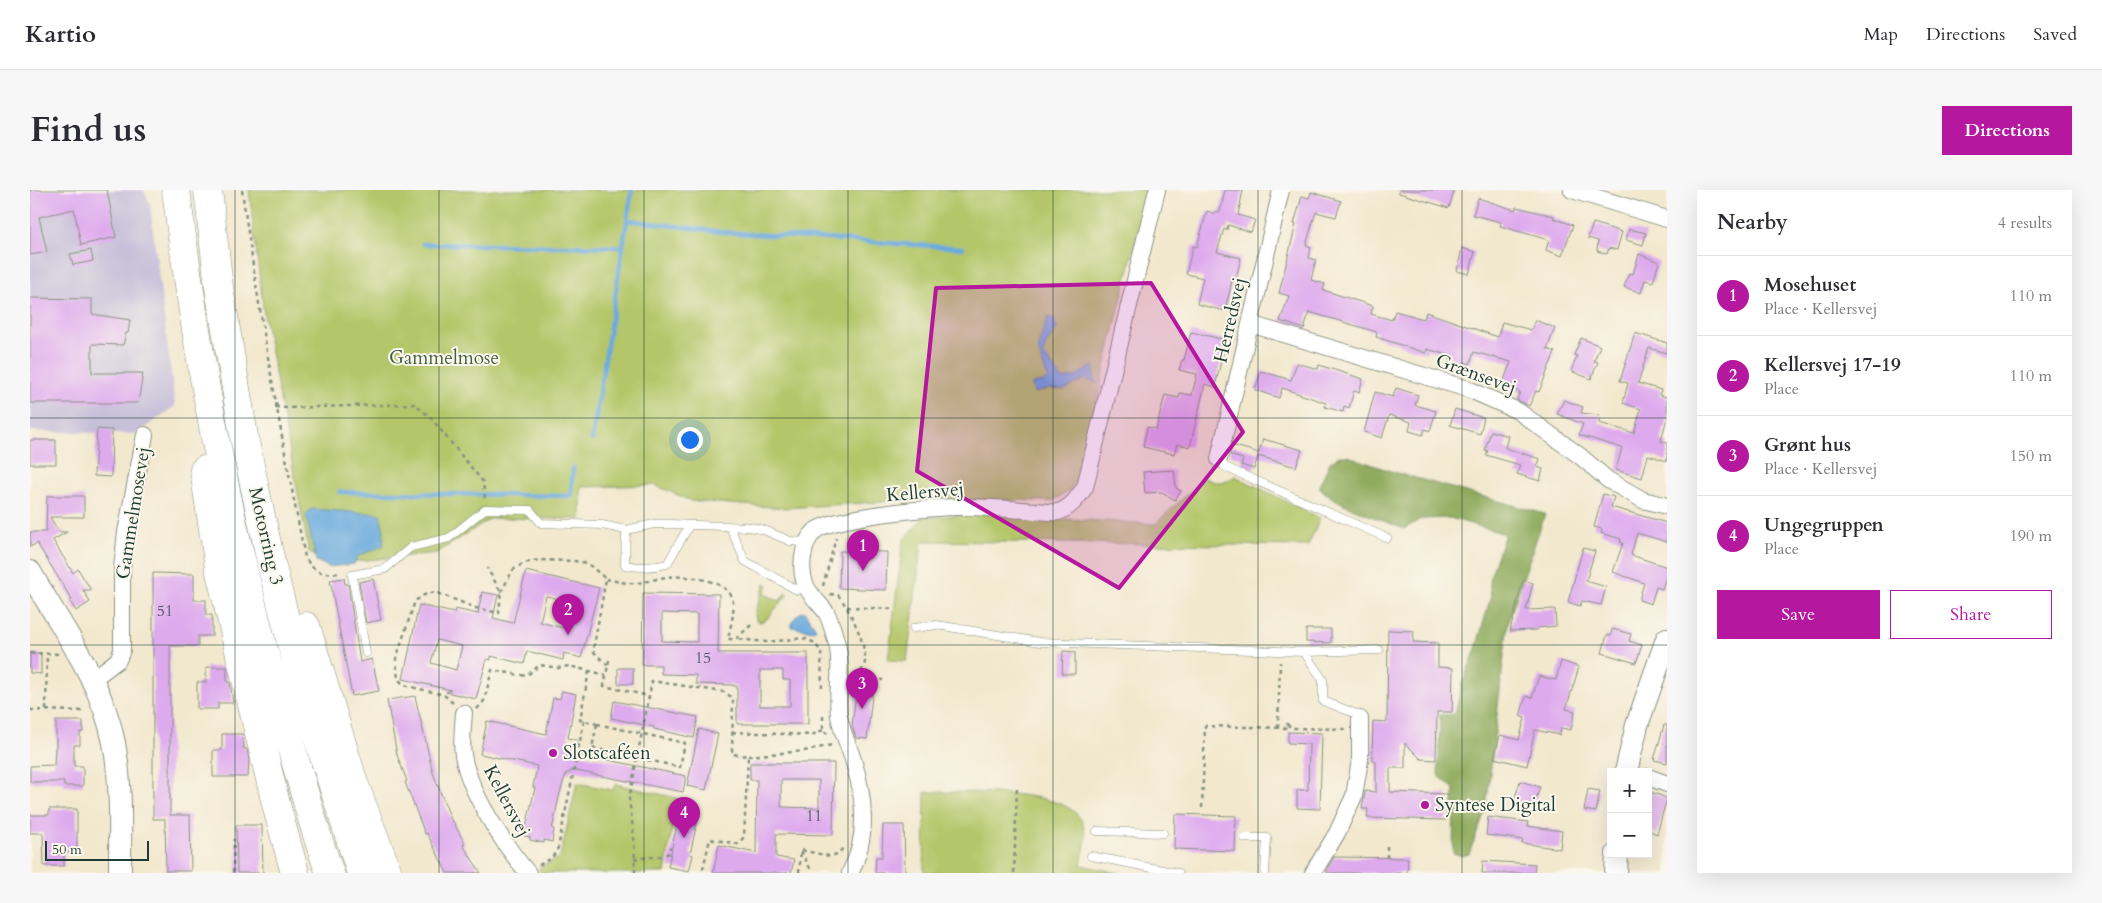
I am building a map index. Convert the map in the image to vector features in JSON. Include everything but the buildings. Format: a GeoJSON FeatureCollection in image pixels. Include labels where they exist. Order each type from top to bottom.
{"type":"FeatureCollection","features":[{"type":"Feature","properties":{"kind":"highway","name":"Motorring 3"},"geometry":{"type":"LineString","coordinates":[[176,190],[184,259],[202,366],[235,536],[271,681],[330,873]]}},
{"type":"Feature","properties":{"kind":"highway","name":"Motorring 3"},"geometry":{"type":"LineString","coordinates":[[208,190],[219,288],[245,442],[272,567],[306,701],[360,873]]}},
{"type":"Feature","properties":{"kind":"highway"},"geometry":{"type":"LineString","coordinates":[[219,288],[253,411],[311,647],[354,782],[388,873]]}},
{"type":"Feature","properties":{"kind":"highway"},"geometry":{"type":"LineString","coordinates":[[202,366],[201,448],[219,568],[278,812],[295,873]]}},
{"type":"Feature","properties":{"kind":"street","name":"Kellersvej"},"geometry":{"type":"LineString","coordinates":[[807,542],[815,530],[837,522],[933,508],[962,506],[1058,512],[1074,502],[1086,487],[1157,190]]}},
{"type":"Feature","properties":{"kind":"street","name":"Herredsvej"},"geometry":{"type":"LineString","coordinates":[[1219,459],[1281,190]]}},
{"type":"Feature","properties":{"kind":"street"},"geometry":{"type":"LineString","coordinates":[[1572,190],[1667,219]]}},
{"type":"Feature","properties":{"kind":"street","name":"Grænsevej"},"geometry":{"type":"LineString","coordinates":[[1250,324],[1468,389],[1518,411],[1580,456],[1608,480],[1643,500],[1667,506]]}},
{"type":"Feature","properties":{"kind":"street","name":"Gammelmosevej"},"geometry":{"type":"LineString","coordinates":[[93,679],[118,660],[122,650],[122,568],[126,532],[145,435]]}},
{"type":"Feature","properties":{"kind":"street"},"geometry":{"type":"LineString","coordinates":[[807,542],[802,564],[803,577],[814,590],[826,613],[838,647],[839,675],[837,696],[839,718],[862,794],[864,821],[860,846],[850,873]]}},
{"type":"Feature","properties":{"kind":"street"},"geometry":{"type":"LineString","coordinates":[[30,572],[93,679],[105,710],[114,742],[119,780],[120,873]]}},
{"type":"Feature","properties":{"kind":"street"},"geometry":{"type":"LineString","coordinates":[[1630,768],[1637,725],[1667,639]]}},
{"type":"Feature","properties":{"kind":"street","name":"Kellersvej"},"geometry":{"type":"LineString","coordinates":[[464,713],[463,756],[468,775],[487,813],[511,852],[527,872]]}},
{"type":"Feature","properties":{"kind":"street"},"geometry":{"type":"LineString","coordinates":[[1313,873],[1337,833],[1354,796],[1360,760],[1361,718]]}},
{"type":"Feature","properties":{"kind":"street"},"geometry":{"type":"LineString","coordinates":[[1652,778],[1667,784]]}},
{"type":"Feature","properties":{"kind":"street"},"geometry":{"type":"LineString","coordinates":[[1616,873],[1617,858]]}},
{"type":"Feature","properties":{"kind":"lane"},"geometry":{"type":"LineString","coordinates":[[1219,459],[1225,467],[1386,538]]}},
{"type":"Feature","properties":{"kind":"lane"},"geometry":{"type":"LineString","coordinates":[[366,653],[352,575],[385,569],[411,547],[449,538],[485,509],[530,510],[541,523],[602,525],[626,530],[654,524],[750,527],[790,540],[807,542]]}},
{"type":"Feature","properties":{"kind":"lane"},"geometry":{"type":"LineString","coordinates":[[626,530],[625,565],[649,568],[667,564],[689,526]]}},
{"type":"Feature","properties":{"kind":"lane"},"geometry":{"type":"LineString","coordinates":[[730,527],[745,561],[797,590],[814,590]]}},
{"type":"Feature","properties":{"kind":"lane"},"geometry":{"type":"LineString","coordinates":[[914,628],[937,625],[1040,642],[1304,652],[1379,650]]}},
{"type":"Feature","properties":{"kind":"lane"},"geometry":{"type":"LineString","coordinates":[[1304,652],[1323,680],[1323,701],[1361,718]]}},
{"type":"Feature","properties":{"kind":"lane"},"geometry":{"type":"LineString","coordinates":[[1097,831],[1163,833]]}},
{"type":"Feature","properties":{"kind":"lane"},"geometry":{"type":"LineString","coordinates":[[1245,838],[1267,838],[1265,873]]}},
{"type":"Feature","properties":{"kind":"lane"},"geometry":{"type":"LineString","coordinates":[[1091,856],[1144,870],[1178,873]]}},
{"type":"Feature","properties":{"kind":"path"},"geometry":{"type":"LineString","coordinates":[[242,190],[256,296],[275,407],[305,557],[311,568],[320,573],[352,575]]}},
{"type":"Feature","properties":{"kind":"path"},"geometry":{"type":"LineString","coordinates":[[275,407],[415,404],[431,418],[483,482],[485,503]]}},
{"type":"Feature","properties":{"kind":"path"},"geometry":{"type":"LineString","coordinates":[[814,590],[836,543],[837,522]]}},
{"type":"Feature","properties":{"kind":"path"},"geometry":{"type":"LineString","coordinates":[[606,675],[569,666],[558,668],[540,665],[526,676],[492,670],[484,701],[477,709],[464,713],[444,695],[404,685],[398,679],[396,659],[405,635],[411,609],[415,601],[424,595],[435,592],[476,608],[499,613],[502,592],[513,570],[524,563],[539,560],[574,561],[588,563],[606,579],[636,584],[669,576],[688,577],[715,583],[727,588],[732,597],[734,607],[728,639],[767,642],[803,638],[813,642],[821,651],[823,697]]}},
{"type":"Feature","properties":{"kind":"path"},"geometry":{"type":"LineString","coordinates":[[487,568],[502,592]]}},
{"type":"Feature","properties":{"kind":"path"},"geometry":{"type":"LineString","coordinates":[[606,579],[594,651],[608,666]]}},
{"type":"Feature","properties":{"kind":"path"},"geometry":{"type":"LineString","coordinates":[[847,607],[892,609]]}},
{"type":"Feature","properties":{"kind":"path"},"geometry":{"type":"LineString","coordinates":[[736,640],[751,625]]}},
{"type":"Feature","properties":{"kind":"path"},"geometry":{"type":"LineString","coordinates":[[30,653],[61,654],[76,651]]}},
{"type":"Feature","properties":{"kind":"path"},"geometry":{"type":"LineString","coordinates":[[1278,728],[1281,651]]}},
{"type":"Feature","properties":{"kind":"path"},"geometry":{"type":"LineString","coordinates":[[46,710],[47,654]]}},
{"type":"Feature","properties":{"kind":"path"},"geometry":{"type":"LineString","coordinates":[[609,660],[604,686],[649,696]]}},
{"type":"Feature","properties":{"kind":"path"},"geometry":{"type":"LineString","coordinates":[[589,671],[580,720],[685,743],[680,767],[592,748],[597,724]]}},
{"type":"Feature","properties":{"kind":"path"},"geometry":{"type":"LineString","coordinates":[[857,677],[883,680]]}},
{"type":"Feature","properties":{"kind":"path"},"geometry":{"type":"LineString","coordinates":[[635,873],[634,836],[629,799],[652,681],[724,692],[733,698],[732,754],[748,756],[804,751],[836,744],[823,730],[823,713]]}},
{"type":"Feature","properties":{"kind":"path"},"geometry":{"type":"LineString","coordinates":[[30,710],[105,710]]}},
{"type":"Feature","properties":{"kind":"path"},"geometry":{"type":"LineString","coordinates":[[527,872],[552,858],[558,848],[584,721]]}},
{"type":"Feature","properties":{"kind":"path"},"geometry":{"type":"LineString","coordinates":[[1202,808],[1204,726],[1287,728],[1287,724],[1292,728],[1334,729]]}},
{"type":"Feature","properties":{"kind":"path"},"geometry":{"type":"LineString","coordinates":[[732,732],[812,735],[823,730]]}},
{"type":"Feature","properties":{"kind":"path"},"geometry":{"type":"LineString","coordinates":[[702,873],[710,839],[738,844],[744,837],[748,756]]}},
{"type":"Feature","properties":{"kind":"path"},"geometry":{"type":"LineString","coordinates":[[1014,873],[1017,787]]}},
{"type":"Feature","properties":{"kind":"path"},"geometry":{"type":"LineString","coordinates":[[233,873],[234,839]]}},
{"type":"Feature","properties":{"kind":"path"},"geometry":{"type":"LineString","coordinates":[[1387,842],[1387,858]]}},
{"type":"Feature","properties":{"kind":"path"},"geometry":{"type":"LineString","coordinates":[[801,850],[829,856],[838,854],[847,843]]}},
{"type":"Feature","properties":{"kind":"path"},"geometry":{"type":"LineString","coordinates":[[634,859],[662,856],[669,852],[670,847]]}},
{"type":"Feature","properties":{"kind":"path"},"geometry":{"type":"LineString","coordinates":[[801,850],[812,872]]}},
{"type":"Feature","properties":{"kind":"path"},"geometry":{"type":"LineString","coordinates":[[799,873],[801,850]]}},
{"type":"Feature","properties":{"kind":"highlighted area"},"geometry":{"type":"Polygon","coordinates":[[[1151,283],[1243,432],[1119,588],[917,471],[936,288],[1151,283]]]}},
{"type":"Feature","properties":{"kind":"shaded area"},"geometry":{"type":"Polygon","coordinates":[[[30,190],[144,190],[150,205],[175,406],[136,434],[30,431],[30,190]]]}},
{"type":"Feature","properties":{"kind":"green space","name":"Gammelmose"},"geometry":{"type":"Polygon","coordinates":[[[249,190],[1148,190],[1078,477],[1069,491],[1052,501],[925,499],[784,508],[691,501],[655,485],[581,487],[581,519],[491,518],[437,553],[327,564],[309,552],[264,315],[249,190]]]}},
{"type":"Feature","properties":{"kind":"green space"},"geometry":{"type":"Polygon","coordinates":[[[1339,456],[1348,456],[1387,470],[1545,514],[1508,622],[1486,809],[1469,854],[1462,856],[1453,853],[1454,789],[1438,775],[1440,715],[1455,714],[1462,684],[1475,652],[1491,596],[1489,580],[1505,534],[1450,518],[1421,519],[1404,529],[1345,505],[1324,492],[1319,486],[1330,462],[1339,456]]]}},
{"type":"Feature","properties":{"kind":"green space"},"geometry":{"type":"Polygon","coordinates":[[[1235,476],[1320,518],[1308,546],[922,541],[907,661],[888,660],[903,541],[923,518],[976,514],[1155,524],[1205,478],[1220,482],[1235,476]]]}},
{"type":"Feature","properties":{"kind":"green space"},"geometry":{"type":"Polygon","coordinates":[[[765,583],[768,585],[764,594],[780,601],[785,593],[788,594],[766,620],[760,622],[756,620],[755,614],[765,583]]]}},
{"type":"Feature","properties":{"kind":"green space"},"geometry":{"type":"Polygon","coordinates":[[[577,783],[613,790],[615,784],[677,798],[665,873],[541,873],[539,868],[560,857],[577,783]]]}},
{"type":"Feature","properties":{"kind":"green space"},"geometry":{"type":"Polygon","coordinates":[[[925,792],[1009,794],[1054,802],[1071,809],[1081,820],[1085,831],[1081,865],[1119,873],[924,873],[925,792]]]}},
{"type":"Feature","properties":{"kind":"water"},"geometry":{"type":"Polygon","coordinates":[[[1048,317],[1054,319],[1057,329],[1046,344],[1043,354],[1062,379],[1075,377],[1094,365],[1094,376],[1097,383],[1085,379],[1064,390],[1049,389],[1034,393],[1032,384],[1044,382],[1048,377],[1039,352],[1039,342],[1048,317]]]}},
{"type":"Feature","properties":{"kind":"water"},"geometry":{"type":"Polygon","coordinates":[[[311,509],[380,514],[384,531],[383,546],[358,556],[354,564],[329,567],[316,561],[306,515],[311,509]]]}},
{"type":"Feature","properties":{"kind":"water"},"geometry":{"type":"Polygon","coordinates":[[[804,611],[816,628],[814,631],[792,627],[792,622],[795,618],[804,611]]]}},
{"type":"Feature","properties":{"kind":"waterway"},"geometry":{"type":"LineString","coordinates":[[592,440],[632,190]]}},
{"type":"Feature","properties":{"kind":"waterway"},"geometry":{"type":"LineString","coordinates":[[628,220],[722,232],[963,248]]}},
{"type":"Feature","properties":{"kind":"waterway"},"geometry":{"type":"LineString","coordinates":[[423,244],[623,247]]}},
{"type":"Feature","properties":{"kind":"waterway"},"geometry":{"type":"LineString","coordinates":[[339,492],[571,496],[573,467]]}},
{"type":"Feature","properties":{"kind":"place","name":"Mosehuset"},"geometry":{"type":"Point","coordinates":[863,571]}},
{"type":"Feature","properties":{"kind":"place","name":"Kellersvej 17-19"},"geometry":{"type":"Point","coordinates":[568,635]}},
{"type":"Feature","properties":{"kind":"place","name":"Grønt hus"},"geometry":{"type":"Point","coordinates":[862,709]}},
{"type":"Feature","properties":{"kind":"place","name":"Slotscaféen"},"geometry":{"type":"Point","coordinates":[553,753]}},
{"type":"Feature","properties":{"kind":"place","name":"Syntese Digital"},"geometry":{"type":"Point","coordinates":[1425,805]}},
{"type":"Feature","properties":{"kind":"place","name":"Ungegruppen"},"geometry":{"type":"Point","coordinates":[684,838]}}]}
